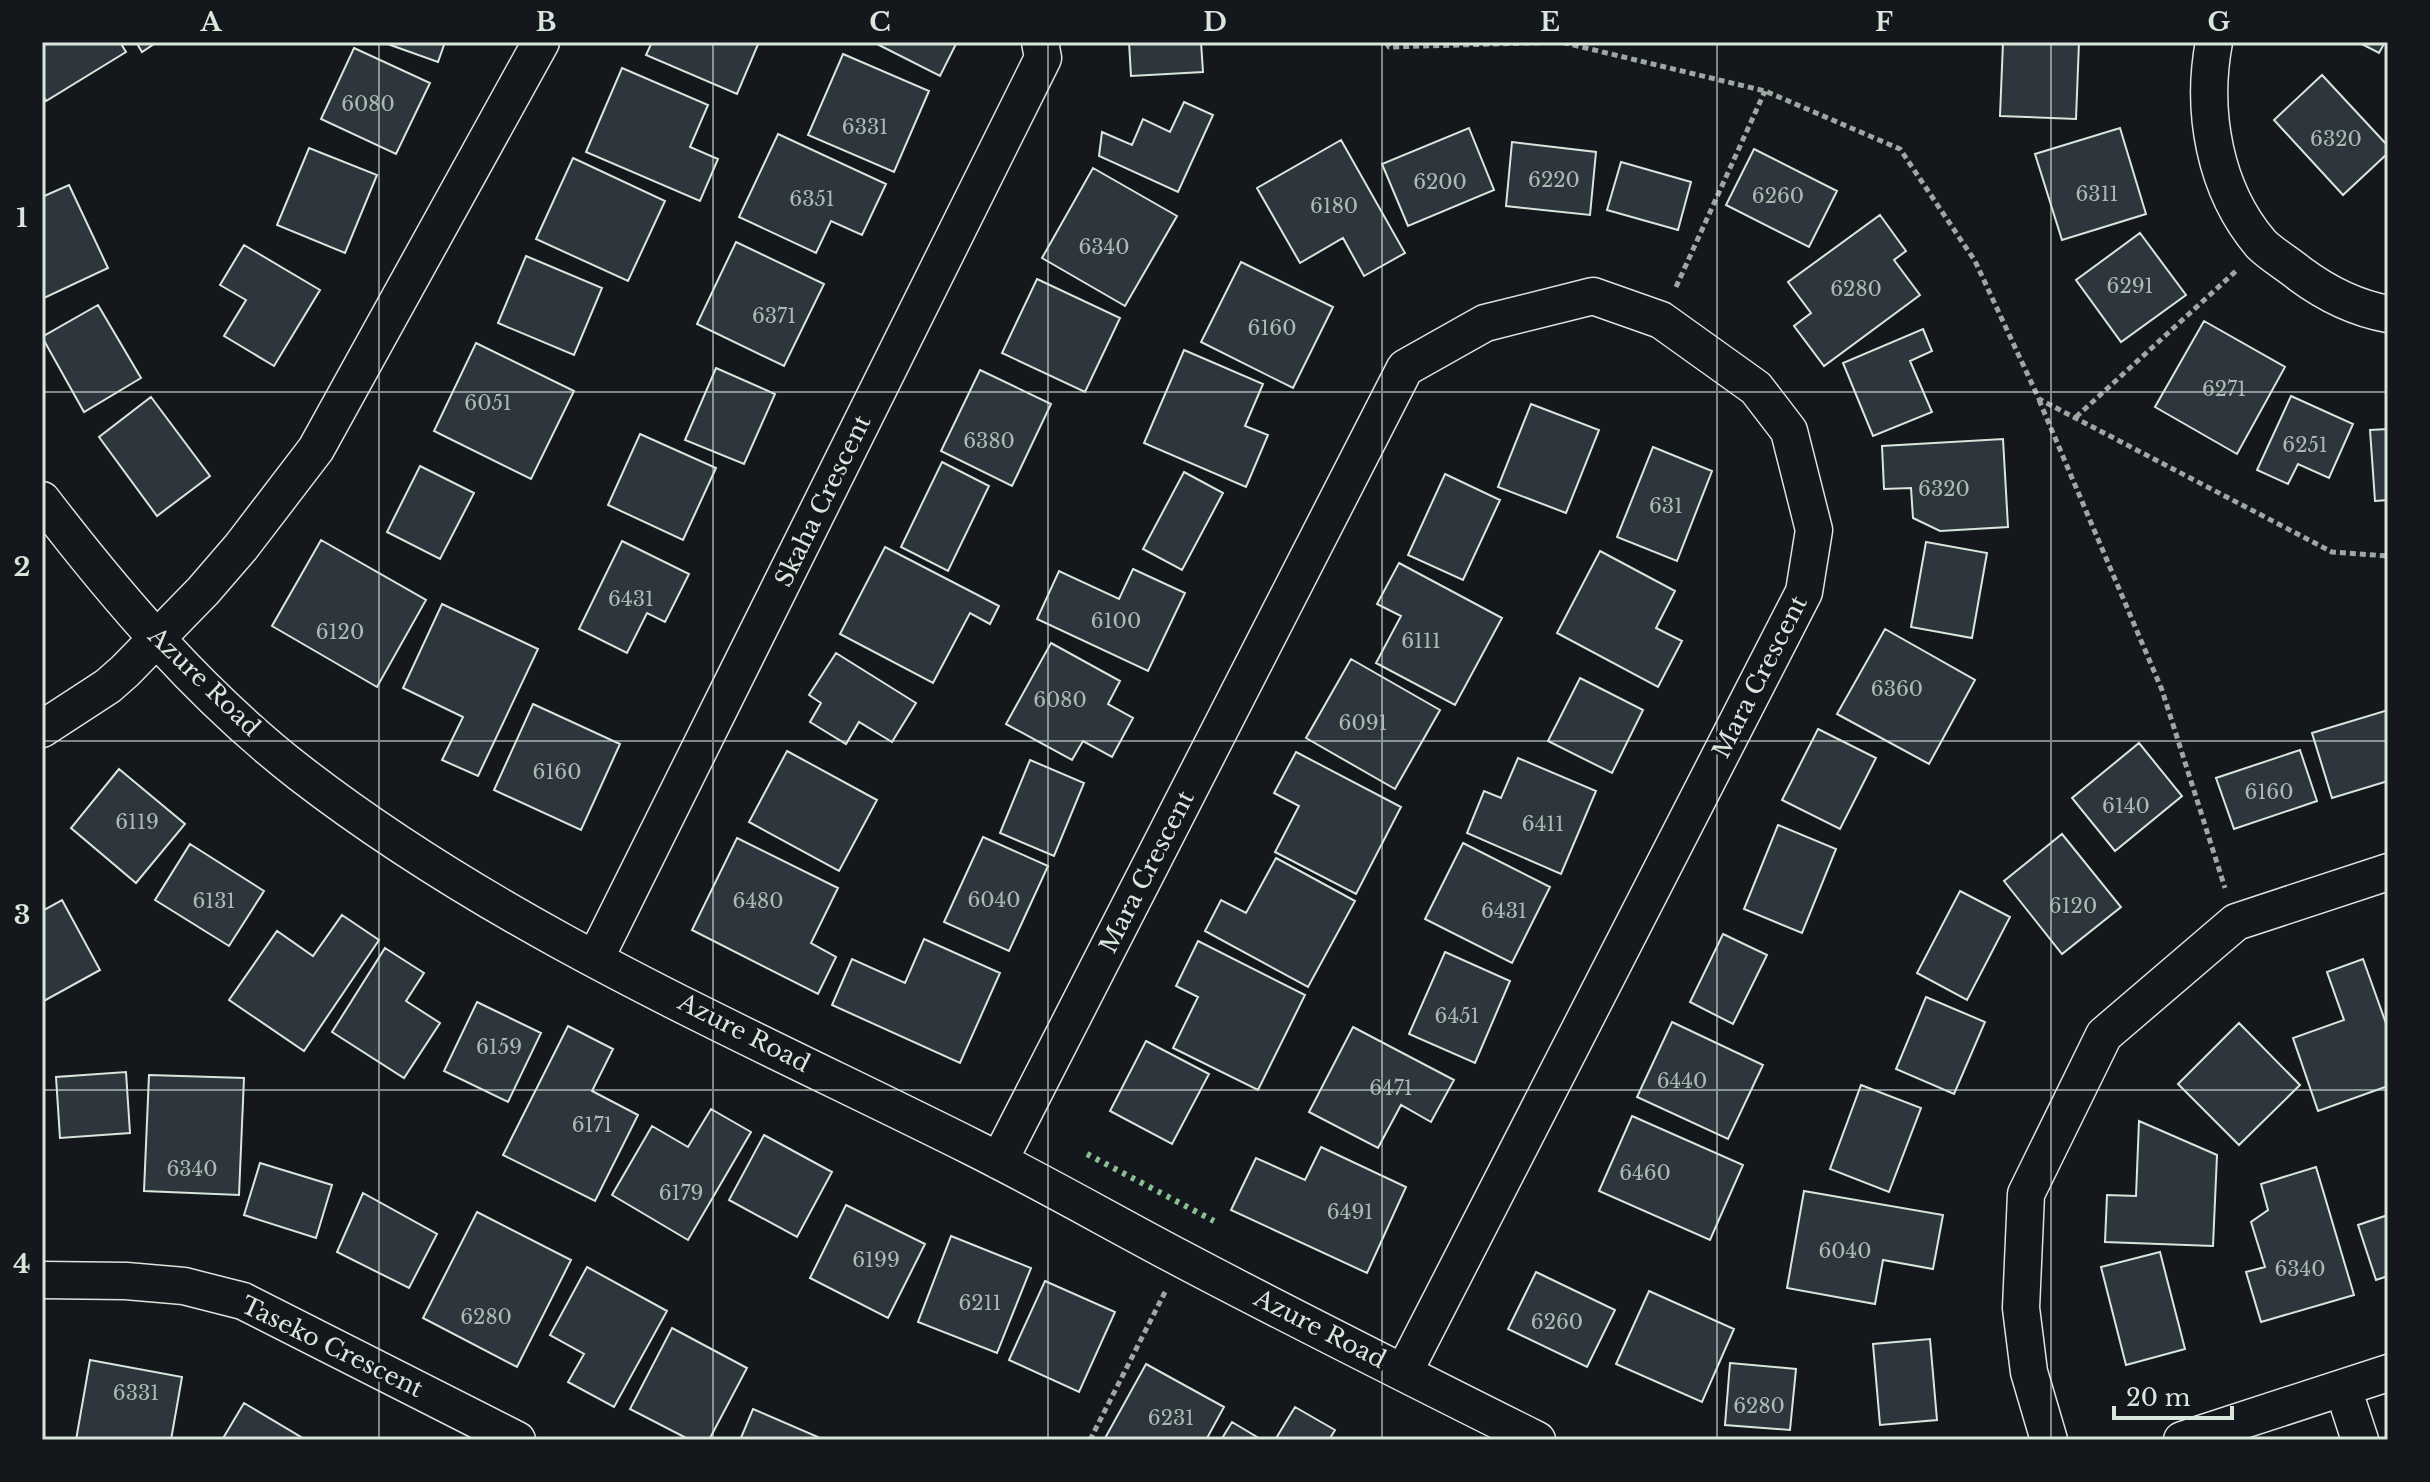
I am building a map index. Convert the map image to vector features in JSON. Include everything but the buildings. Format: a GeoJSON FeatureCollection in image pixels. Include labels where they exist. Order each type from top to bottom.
{"type":"FeatureCollection","features":[{"type":"Feature","properties":{"kind":"street"},"geometry":{"type":"LineString","coordinates":[[42,729],[108,686],[157,638],[241,547],[316,449],[541,42]]}},
{"type":"Feature","properties":{"kind":"street","name":"Skaha Crescent"},"geometry":{"type":"LineString","coordinates":[[595,959],[1043,58],[1040,42]]}},
{"type":"Feature","properties":{"kind":"street"},"geometry":{"type":"LineString","coordinates":[[2214,42],[2208,75],[2211,127],[2224,182],[2244,220],[2263,246],[2334,296],[2366,310],[2388,314]]}},
{"type":"Feature","properties":{"kind":"street","name":"Mara Crescent"},"geometry":{"type":"LineString","coordinates":[[999,1161],[1405,368],[1485,323],[1593,296],[1661,320],[1756,388],[1789,431],[1814,530],[1804,592],[1404,1372]]}},
{"type":"Feature","properties":{"kind":"street","name":"Azure Road"},"geometry":{"type":"LineString","coordinates":[[42,500],[88,560],[200,685],[299,772],[427,862],[595,959],[999,1161],[1182,1259],[1537,1440]]}},
{"type":"Feature","properties":{"kind":"street"},"geometry":{"type":"LineString","coordinates":[[2049,1440],[2029,1372],[2021,1308],[2026,1194],[2104,1035],[2236,922],[2388,872]]}},
{"type":"Feature","properties":{"kind":"street","name":"Taseko Crescent"},"geometry":{"type":"LineString","coordinates":[[42,1280],[126,1281],[184,1286],[243,1301],[517,1440]]}},
{"type":"Feature","properties":{"kind":"street"},"geometry":{"type":"LineString","coordinates":[[2182,1440],[2388,1373]]}},
{"type":"Feature","properties":{"kind":"street"},"geometry":{"type":"LineString","coordinates":[[2343,1388],[2360,1440]]}},
{"type":"Feature","properties":{"kind":"path"},"geometry":{"type":"LineString","coordinates":[[1386,42],[1389,47],[1561,42],[1765,91],[1900,149],[1975,261],[2039,399],[2162,690],[2236,922]]}},
{"type":"Feature","properties":{"kind":"path"},"geometry":{"type":"LineString","coordinates":[[1661,320],[1765,91]]}},
{"type":"Feature","properties":{"kind":"path"},"geometry":{"type":"LineString","coordinates":[[2076,417],[2263,246]]}},
{"type":"Feature","properties":{"kind":"path"},"geometry":{"type":"LineString","coordinates":[[2039,399],[2332,552],[2388,556]]}},
{"type":"Feature","properties":{"kind":"path"},"geometry":{"type":"LineString","coordinates":[[1090,1440],[1182,1259]]}},
{"type":"Feature","properties":{"kind":"hedge"},"geometry":{"type":"LineString","coordinates":[[1087,1154],[1214,1221]]}}]}
